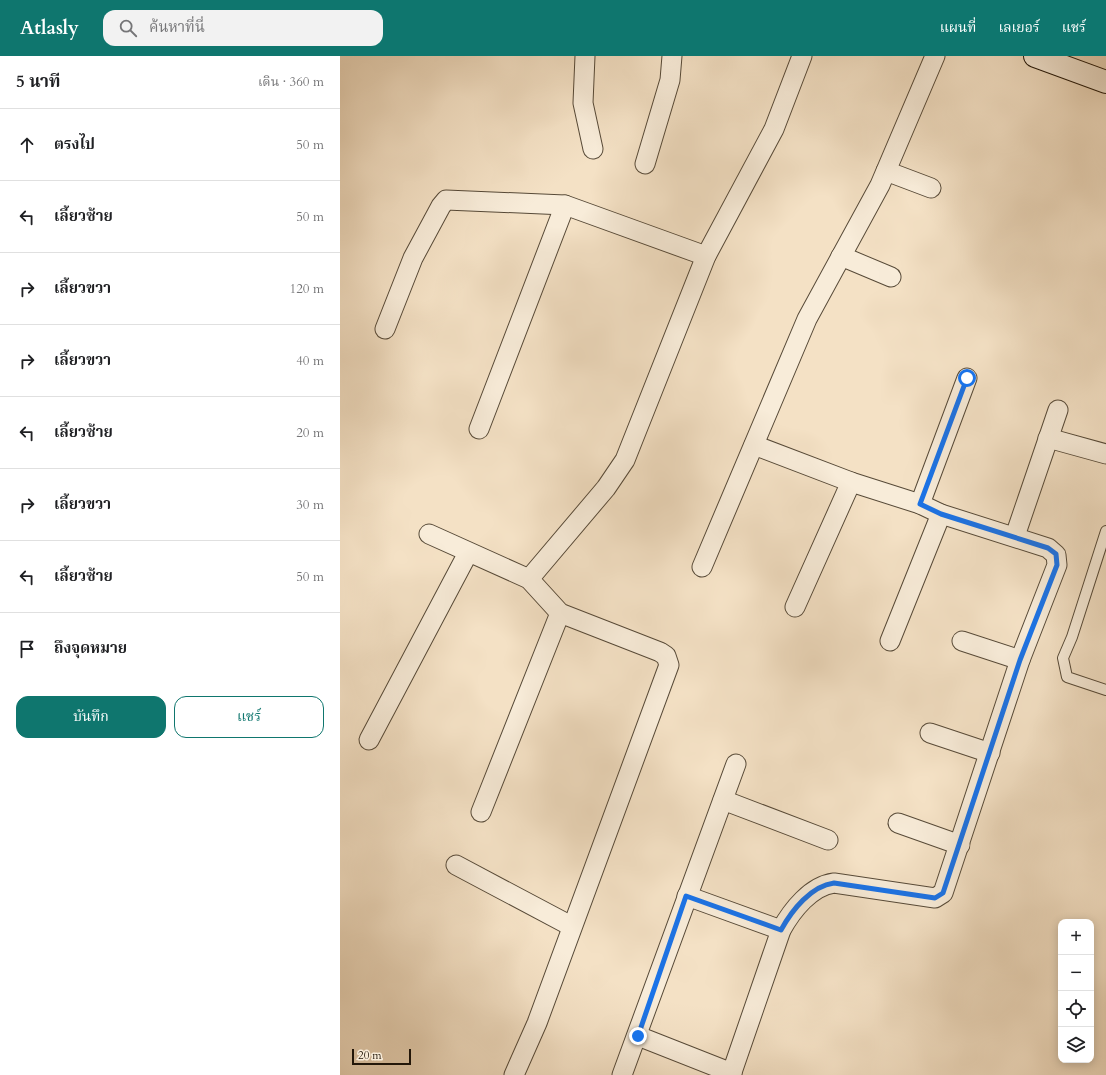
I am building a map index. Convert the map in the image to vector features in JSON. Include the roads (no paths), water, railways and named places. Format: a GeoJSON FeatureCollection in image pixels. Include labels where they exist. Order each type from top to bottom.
{"type":"FeatureCollection","features":[{"type":"Feature","properties":{"kind":"street"},"geometry":{"type":"LineString","coordinates":[[585,56],[584,103],[593,149]]}},
{"type":"Feature","properties":{"kind":"street"},"geometry":{"type":"LineString","coordinates":[[645,164],[670,80],[672,56]]}},
{"type":"Feature","properties":{"kind":"street"},"geometry":{"type":"LineString","coordinates":[[529,579],[548,559],[606,488],[625,460],[706,256],[774,129],[802,56]]}},
{"type":"Feature","properties":{"kind":"street"},"geometry":{"type":"LineString","coordinates":[[702,567],[807,319],[886,171],[935,56]]}},
{"type":"Feature","properties":{"kind":"street"},"geometry":{"type":"LineString","coordinates":[[1035,56],[1106,82]]}},
{"type":"Feature","properties":{"kind":"street"},"geometry":{"type":"LineString","coordinates":[[886,171],[931,188]]}},
{"type":"Feature","properties":{"kind":"street"},"geometry":{"type":"LineString","coordinates":[[386,329],[413,258],[440,206],[446,200],[565,205],[706,256]]}},
{"type":"Feature","properties":{"kind":"street"},"geometry":{"type":"LineString","coordinates":[[479,429],[565,205]]}},
{"type":"Feature","properties":{"kind":"street"},"geometry":{"type":"LineString","coordinates":[[841,256],[891,277]]}},
{"type":"Feature","properties":{"kind":"street"},"geometry":{"type":"LineString","coordinates":[[920,504],[967,378]]}},
{"type":"Feature","properties":{"kind":"street"},"geometry":{"type":"LineString","coordinates":[[1014,536],[1058,410]]}},
{"type":"Feature","properties":{"kind":"street"},"geometry":{"type":"LineString","coordinates":[[1048,438],[1106,454]]}},
{"type":"Feature","properties":{"kind":"street"},"geometry":{"type":"LineString","coordinates":[[638,1036],[732,1074],[781,930],[790,914],[804,899],[824,885],[834,883],[935,898],[939,897],[943,893],[1020,660],[1057,565],[1056,554],[1048,548],[941,514],[920,504],[851,482],[754,445]]}},
{"type":"Feature","properties":{"kind":"street"},"geometry":{"type":"LineString","coordinates":[[794,607],[851,482]]}},
{"type":"Feature","properties":{"kind":"street"},"geometry":{"type":"LineString","coordinates":[[890,641],[941,514]]}},
{"type":"Feature","properties":{"kind":"street"},"geometry":{"type":"LineString","coordinates":[[429,534],[468,553],[529,579],[560,613],[660,652],[666,656],[669,664],[571,926],[537,1023],[514,1075]]}},
{"type":"Feature","properties":{"kind":"street"},"geometry":{"type":"LineString","coordinates":[[369,740],[468,553]]}},
{"type":"Feature","properties":{"kind":"street"},"geometry":{"type":"LineString","coordinates":[[481,812],[560,613]]}},
{"type":"Feature","properties":{"kind":"street"},"geometry":{"type":"LineString","coordinates":[[962,641],[1020,660]]}},
{"type":"Feature","properties":{"kind":"street"},"geometry":{"type":"LineString","coordinates":[[930,733],[990,753]]}},
{"type":"Feature","properties":{"kind":"street"},"geometry":{"type":"LineString","coordinates":[[622,1075],[638,1036],[686,896],[736,764]]}},
{"type":"Feature","properties":{"kind":"street"},"geometry":{"type":"LineString","coordinates":[[723,800],[828,840]]}},
{"type":"Feature","properties":{"kind":"street"},"geometry":{"type":"LineString","coordinates":[[898,823],[960,845]]}},
{"type":"Feature","properties":{"kind":"street"},"geometry":{"type":"LineString","coordinates":[[456,865],[571,926]]}},
{"type":"Feature","properties":{"kind":"street"},"geometry":{"type":"LineString","coordinates":[[686,896],[781,930]]}},
{"type":"Feature","properties":{"kind":"lane"},"geometry":{"type":"LineString","coordinates":[[1106,531],[1072,637],[1063,658],[1067,677],[1106,690]]}}]}
